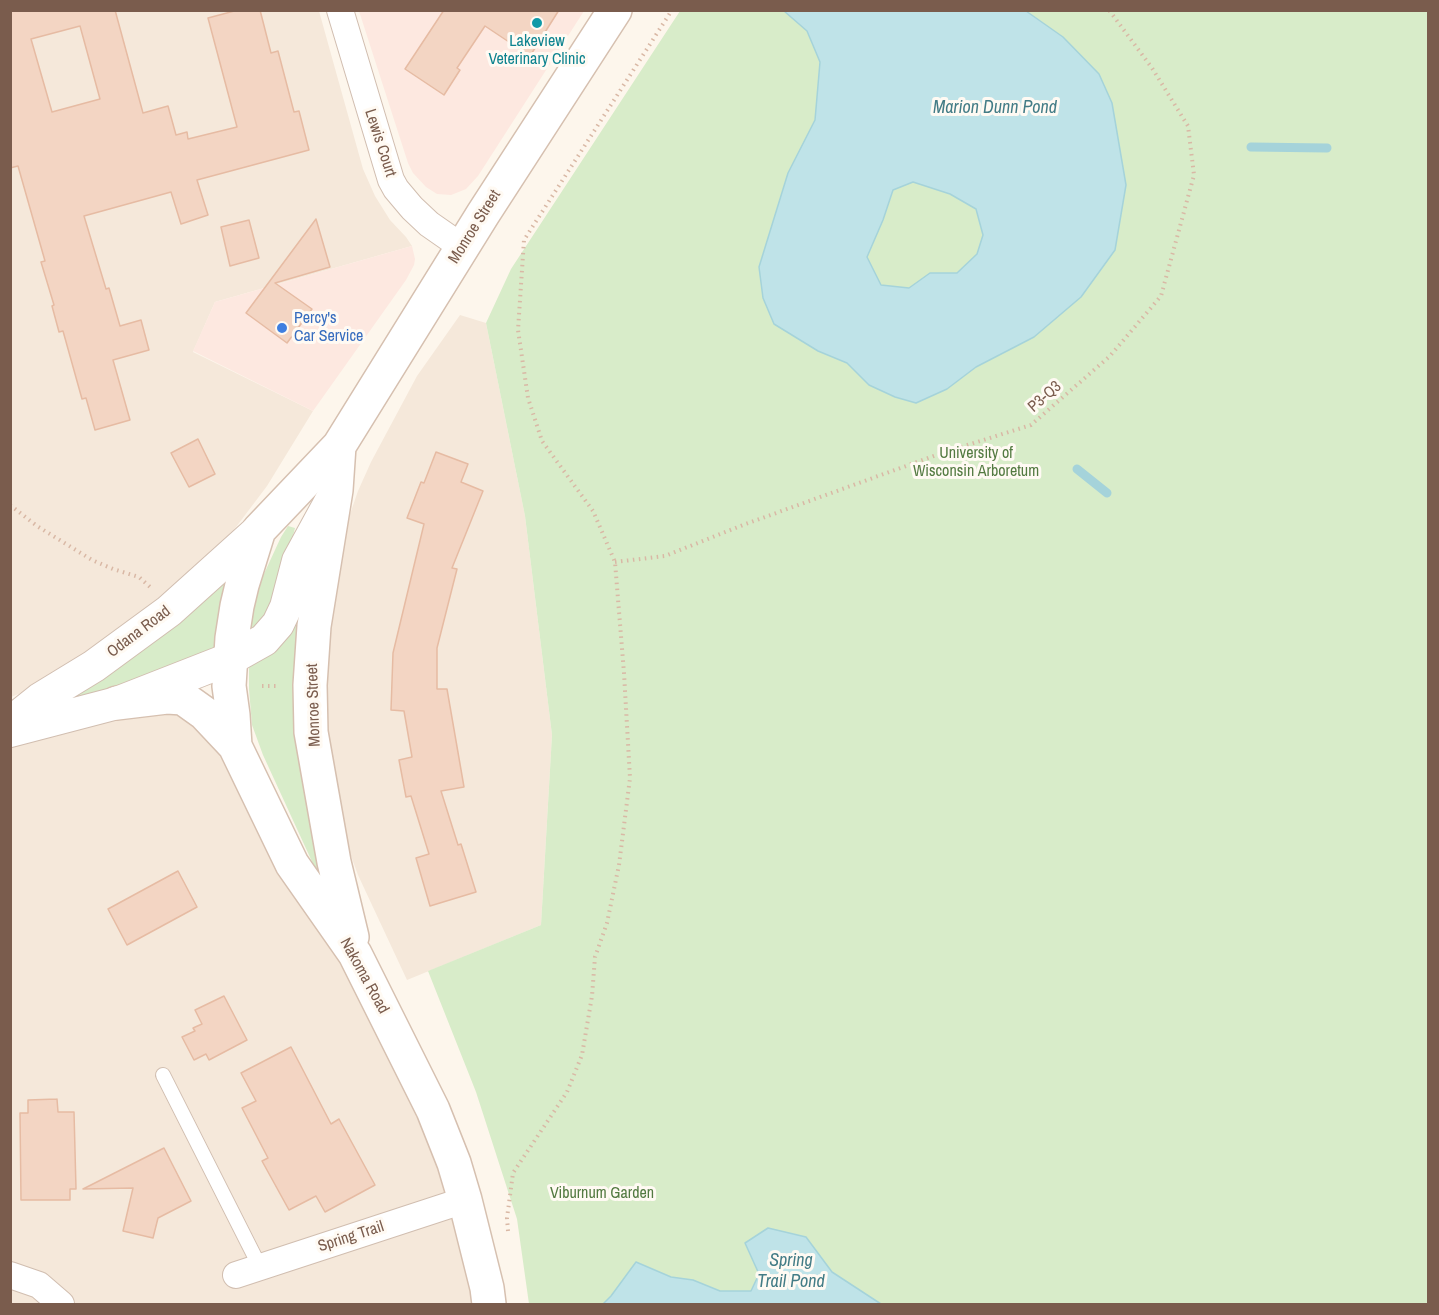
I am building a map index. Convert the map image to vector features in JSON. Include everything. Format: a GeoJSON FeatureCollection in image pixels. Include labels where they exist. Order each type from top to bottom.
{"type":"FeatureCollection","features":[{"type":"Feature","properties":{"kind":"main road","name":"Monroe Street"},"geometry":{"type":"LineString","coordinates":[[232,658],[232,638],[237,606],[248,562],[260,530],[339,446],[462,247],[615,10]]}},
{"type":"Feature","properties":{"kind":"main road","name":"Monroe Street"},"geometry":{"type":"LineString","coordinates":[[339,446],[336,490],[314,626],[310,685],[311,732],[334,862],[355,954]]}},
{"type":"Feature","properties":{"kind":"main road","name":"Nakoma Road"},"geometry":{"type":"LineString","coordinates":[[232,658],[229,686],[235,746],[292,864],[355,954],[433,1110],[454,1163],[465,1200],[487,1288],[489,1305]]}},
{"type":"Feature","properties":{"kind":"main road"},"geometry":{"type":"LineString","coordinates":[[117,703],[167,697],[183,698],[204,712],[235,746]]}},
{"type":"Feature","properties":{"kind":"street","name":"Lewis Court"},"geometry":{"type":"LineString","coordinates":[[340,10],[384,158],[396,189],[429,224],[462,247]]}},
{"type":"Feature","properties":{"kind":"street","name":"Monroe Street"},"geometry":{"type":"LineString","coordinates":[[232,658],[264,640],[278,624],[286,607],[298,561],[336,490]]}},
{"type":"Feature","properties":{"kind":"street","name":"Odana Road"},"geometry":{"type":"LineString","coordinates":[[10,723],[40,699],[94,666],[169,611],[260,530]]}},
{"type":"Feature","properties":{"kind":"street"},"geometry":{"type":"LineString","coordinates":[[10,731],[117,703],[232,658]]}},
{"type":"Feature","properties":{"kind":"street","name":"Spring Trail"},"geometry":{"type":"LineString","coordinates":[[236,1275],[465,1200]]}},
{"type":"Feature","properties":{"kind":"street"},"geometry":{"type":"LineString","coordinates":[[10,1275],[39,1285],[61,1305]]}},
{"type":"Feature","properties":{"kind":"lane"},"geometry":{"type":"LineString","coordinates":[[163,1075],[261,1267]]}},
{"type":"Feature","properties":{"kind":"path"},"geometry":{"type":"LineString","coordinates":[[509,1240],[507,1218],[513,1173],[567,1092],[582,1055],[592,996],[595,957],[607,922],[619,865],[630,778],[615,562],[593,511],[542,441],[528,398],[518,330],[524,240],[672,10]]}},
{"type":"Feature","properties":{"kind":"path","name":"P3-Q3"},"geometry":{"type":"LineString","coordinates":[[615,562],[665,556],[743,525],[939,454],[1031,425],[1110,356],[1161,296],[1194,175],[1188,126],[1152,68],[1109,10]]}},
{"type":"Feature","properties":{"kind":"path"},"geometry":{"type":"LineString","coordinates":[[10,505],[37,526],[92,560],[139,577],[155,592]]}},
{"type":"Feature","properties":{"kind":"path"},"geometry":{"type":"LineString","coordinates":[[255,686],[279,686]]}},
{"type":"Feature","properties":{"kind":"shaded area"},"geometry":{"type":"Polygon","coordinates":[[[11,11],[319,11],[363,169],[375,196],[390,220],[412,246],[215,302],[193,352],[313,411],[267,486],[230,535],[125,631],[36,687],[11,697],[11,11]]]}},
{"type":"Feature","properties":{"kind":"shaded area"},"geometry":{"type":"Polygon","coordinates":[[[359,11],[584,11],[478,176],[466,189],[451,195],[437,194],[426,187],[413,173],[408,163],[359,11]]]}},
{"type":"Feature","properties":{"kind":"shaded area"},"geometry":{"type":"Polygon","coordinates":[[[412,246],[414,265],[406,280],[313,411],[193,351],[215,302],[412,246]]]}},
{"type":"Feature","properties":{"kind":"shaded area"},"geometry":{"type":"Polygon","coordinates":[[[460,315],[486,323],[525,516],[552,735],[541,925],[407,980],[358,875],[341,825],[321,710],[338,549],[358,491],[417,376],[460,315]]]}},
{"type":"Feature","properties":{"kind":"shaded area"},"geometry":{"type":"Polygon","coordinates":[[[117,703],[204,713],[433,1110],[489,1304],[11,1304],[11,731],[117,703]]]}},
{"type":"Feature","properties":{"kind":"green space","name":"University of Wisconsin Arboretum"},"geometry":{"type":"Polygon","coordinates":[[[680,11],[1428,11],[1428,1304],[529,1304],[517,1219],[476,1092],[428,971],[541,925],[552,735],[525,516],[486,323],[511,269],[680,11]]]}},
{"type":"Feature","properties":{"kind":"green space"},"geometry":{"type":"Polygon","coordinates":[[[288,526],[295,528],[287,561],[262,625],[251,634],[249,628],[254,603],[263,576],[288,526]]]}},
{"type":"Feature","properties":{"kind":"green space"},"geometry":{"type":"Polygon","coordinates":[[[233,570],[219,651],[118,690],[75,701],[71,694],[233,570]]]}},
{"type":"Feature","properties":{"kind":"green space"},"geometry":{"type":"Polygon","coordinates":[[[298,610],[329,877],[320,879],[263,755],[252,725],[249,689],[249,667],[266,657],[298,610]]]}},
{"type":"Feature","properties":{"kind":"water","name":"Marion Dunn Pond"},"geometry":{"type":"Polygon","coordinates":[[[784,11],[1026,11],[1063,37],[1099,74],[1112,103],[1126,185],[1115,250],[1081,297],[1034,337],[976,367],[947,389],[916,403],[895,397],[869,385],[847,363],[818,351],[774,324],[763,298],[759,267],[788,173],[815,120],[820,62],[807,31],[784,11]],[[913,182],[893,190],[867,257],[881,285],[909,288],[930,273],[957,273],[977,254],[983,235],[976,209],[950,194],[913,182]]]}},
{"type":"Feature","properties":{"kind":"water","name":"Spring Trail Pond"},"geometry":{"type":"Polygon","coordinates":[[[768,1228],[806,1237],[832,1272],[881,1304],[603,1304],[636,1262],[671,1277],[693,1280],[720,1291],[751,1291],[759,1274],[745,1243],[768,1228]]]}},
{"type":"Feature","properties":{"kind":"building"},"geometry":{"type":"Polygon","coordinates":[[[10,10],[115,10],[143,113],[168,106],[176,135],[187,132],[188,139],[237,127],[208,18],[238,10],[260,10],[271,53],[278,51],[294,112],[299,111],[309,150],[197,180],[208,215],[181,224],[171,192],[84,216],[120,326],[141,320],[149,350],[113,360],[130,420],[95,430],[86,398],[82,399],[63,331],[59,332],[52,306],[54,305],[41,262],[45,261],[18,166],[10,168],[10,10]],[[80,26],[31,39],[52,112],[100,99],[80,26]]]}},
{"type":"Feature","properties":{"kind":"building"},"geometry":{"type":"Polygon","coordinates":[[[444,10],[559,10],[530,56],[485,26],[457,68],[460,70],[444,95],[405,69],[444,10]]]}},
{"type":"Feature","properties":{"kind":"building"},"geometry":{"type":"Polygon","coordinates":[[[316,219],[330,267],[275,283],[312,309],[287,343],[246,313],[316,219]]]}},
{"type":"Feature","properties":{"kind":"building"},"geometry":{"type":"Polygon","coordinates":[[[249,220],[259,258],[230,266],[221,227],[249,220]]]}},
{"type":"Feature","properties":{"kind":"building"},"geometry":{"type":"Polygon","coordinates":[[[198,439],[215,474],[189,487],[171,453],[198,439]]]}},
{"type":"Feature","properties":{"kind":"building"},"geometry":{"type":"Polygon","coordinates":[[[436,452],[468,464],[461,482],[483,491],[452,568],[457,569],[437,648],[437,689],[447,689],[464,787],[441,791],[476,892],[430,906],[416,858],[429,854],[411,796],[406,797],[399,760],[412,757],[404,711],[391,710],[393,653],[424,524],[407,518],[436,452]]]}},
{"type":"Feature","properties":{"kind":"building"},"geometry":{"type":"Polygon","coordinates":[[[178,871],[197,907],[127,945],[108,909],[178,871]]]}},
{"type":"Feature","properties":{"kind":"building"},"geometry":{"type":"Polygon","coordinates":[[[224,996],[247,1040],[209,1060],[206,1054],[194,1060],[182,1037],[195,1031],[193,1028],[202,1024],[195,1010],[224,996]]]}},
{"type":"Feature","properties":{"kind":"building"},"geometry":{"type":"Polygon","coordinates":[[[291,1047],[331,1124],[339,1119],[375,1185],[325,1212],[316,1196],[289,1210],[262,1161],[268,1158],[242,1108],[256,1101],[241,1073],[291,1047]]]}},
{"type":"Feature","properties":{"kind":"building"},"geometry":{"type":"Polygon","coordinates":[[[57,1099],[58,1112],[74,1112],[76,1189],[70,1189],[70,1200],[21,1200],[20,1113],[28,1113],[28,1100],[57,1099]]]}},
{"type":"Feature","properties":{"kind":"building"},"geometry":{"type":"Polygon","coordinates":[[[164,1148],[191,1201],[158,1218],[153,1238],[123,1231],[133,1188],[83,1189],[164,1148]]]}},
{"type":"Feature","properties":{"kind":"waterway"},"geometry":{"type":"LineString","coordinates":[[1251,147],[1327,148]]}},
{"type":"Feature","properties":{"kind":"waterway"},"geometry":{"type":"LineString","coordinates":[[1077,469],[1107,493]]}},
{"type":"Feature","properties":{"kind":"place","name":"Lakeview Veterinary Clinic"},"geometry":{"type":"Point","coordinates":[537,23]}},
{"type":"Feature","properties":{"kind":"place","name":"Percy's Car Service"},"geometry":{"type":"Point","coordinates":[282,328]}},
{"type":"Feature","properties":{"kind":"park label","name":"Viburnum Garden"},"geometry":{"type":"Point","coordinates":[602,1194]}}]}
